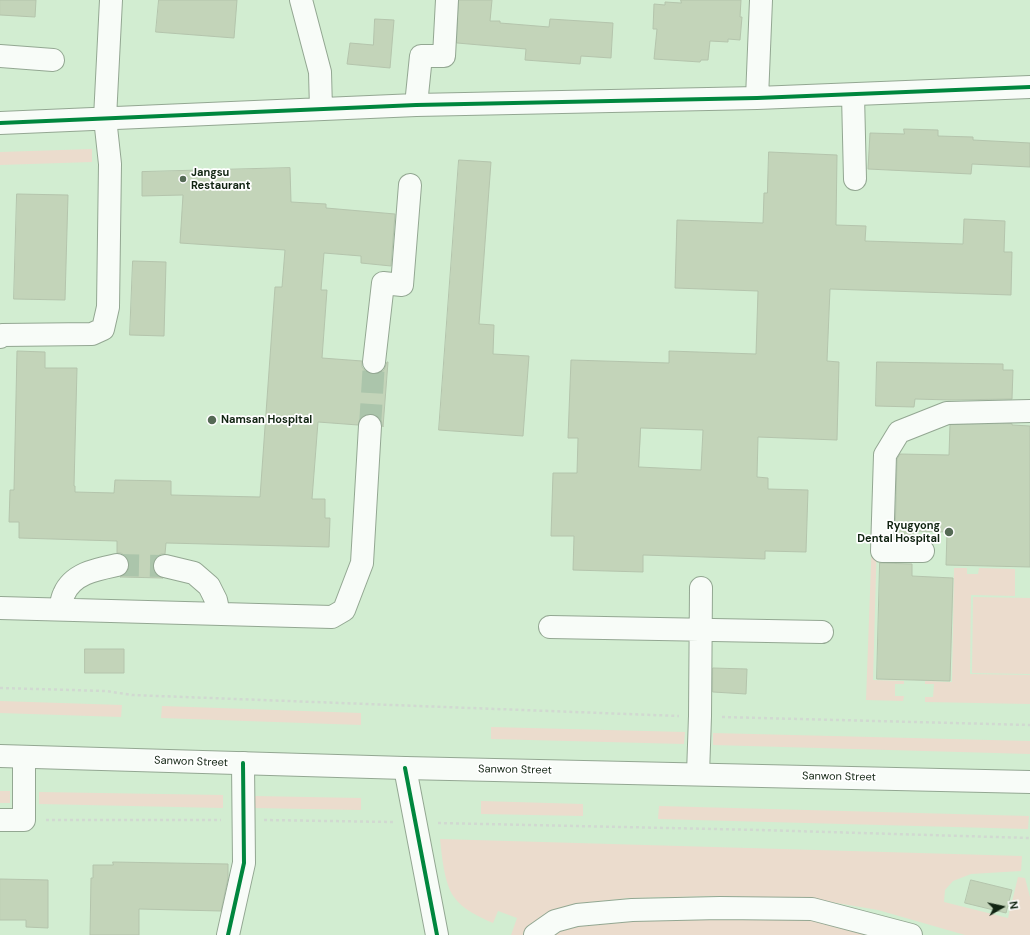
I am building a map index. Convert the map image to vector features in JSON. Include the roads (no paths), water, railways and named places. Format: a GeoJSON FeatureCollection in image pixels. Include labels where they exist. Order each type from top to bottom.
{"type":"FeatureCollection","features":[{"type":"Feature","properties":{"kind":"street"},"geometry":{"type":"LineString","coordinates":[[0,337],[2,335],[92,334],[103,329],[108,307],[110,172],[104,118],[111,0]]}},
{"type":"Feature","properties":{"kind":"street"},"geometry":{"type":"LineString","coordinates":[[302,0],[320,72],[321,109]]}},
{"type":"Feature","properties":{"kind":"street"},"geometry":{"type":"LineString","coordinates":[[416,105],[421,56],[444,56],[447,0]]}},
{"type":"Feature","properties":{"kind":"street"},"geometry":{"type":"LineString","coordinates":[[757,98],[761,0]]}},
{"type":"Feature","properties":{"kind":"street"},"geometry":{"type":"LineString","coordinates":[[0,56],[53,60]]}},
{"type":"Feature","properties":{"kind":"street"},"geometry":{"type":"LineString","coordinates":[[0,123],[416,105],[757,98],[1030,87]]}},
{"type":"Feature","properties":{"kind":"street"},"geometry":{"type":"LineString","coordinates":[[853,94],[855,179]]}},
{"type":"Feature","properties":{"kind":"street"},"geometry":{"type":"LineString","coordinates":[[374,362],[383,283],[402,285],[410,185]]}},
{"type":"Feature","properties":{"kind":"street"},"geometry":{"type":"LineString","coordinates":[[923,551],[882,550],[885,455],[899,432],[947,413],[1030,411]]}},
{"type":"Feature","properties":{"kind":"street"},"geometry":{"type":"LineString","coordinates":[[0,608],[332,618],[344,610],[362,563],[370,426]]}},
{"type":"Feature","properties":{"kind":"street"},"geometry":{"type":"LineString","coordinates":[[60,609],[64,594],[71,583],[87,572],[117,565]]}},
{"type":"Feature","properties":{"kind":"street"},"geometry":{"type":"LineString","coordinates":[[165,566],[194,573],[209,586],[216,600],[219,614]]}},
{"type":"Feature","properties":{"kind":"street"},"geometry":{"type":"LineString","coordinates":[[698,774],[701,588]]}},
{"type":"Feature","properties":{"kind":"street"},"geometry":{"type":"LineString","coordinates":[[550,627],[822,632]]}},
{"type":"Feature","properties":{"kind":"street","name":"Sanwon Street"},"geometry":{"type":"LineString","coordinates":[[0,756],[405,768],[1030,782]]}},
{"type":"Feature","properties":{"kind":"street"},"geometry":{"type":"LineString","coordinates":[[0,820],[24,820],[24,757]]}},
{"type":"Feature","properties":{"kind":"street"},"geometry":{"type":"LineString","coordinates":[[228,935],[244,863],[243,763]]}},
{"type":"Feature","properties":{"kind":"street"},"geometry":{"type":"LineString","coordinates":[[405,768],[437,935]]}},
{"type":"Feature","properties":{"kind":"street"},"geometry":{"type":"LineString","coordinates":[[535,935],[555,921],[577,915],[632,910],[728,908],[812,909],[911,935]]}},
{"type":"Feature","properties":{"kind":"tunnel"},"geometry":{"type":"LineString","coordinates":[[370,426],[374,362]]}},
{"type":"Feature","properties":{"kind":"tunnel"},"geometry":{"type":"LineString","coordinates":[[117,565],[165,566]]}},
{"type":"Feature","properties":{"kind":"place","name":"Jangsu Restaurant"},"geometry":{"type":"Point","coordinates":[183,179]}},
{"type":"Feature","properties":{"kind":"place","name":"Namsan Hospital"},"geometry":{"type":"Point","coordinates":[212,420]}},
{"type":"Feature","properties":{"kind":"place","name":"Ryugyong Dental Hospital"},"geometry":{"type":"Point","coordinates":[949,532]}}]}
